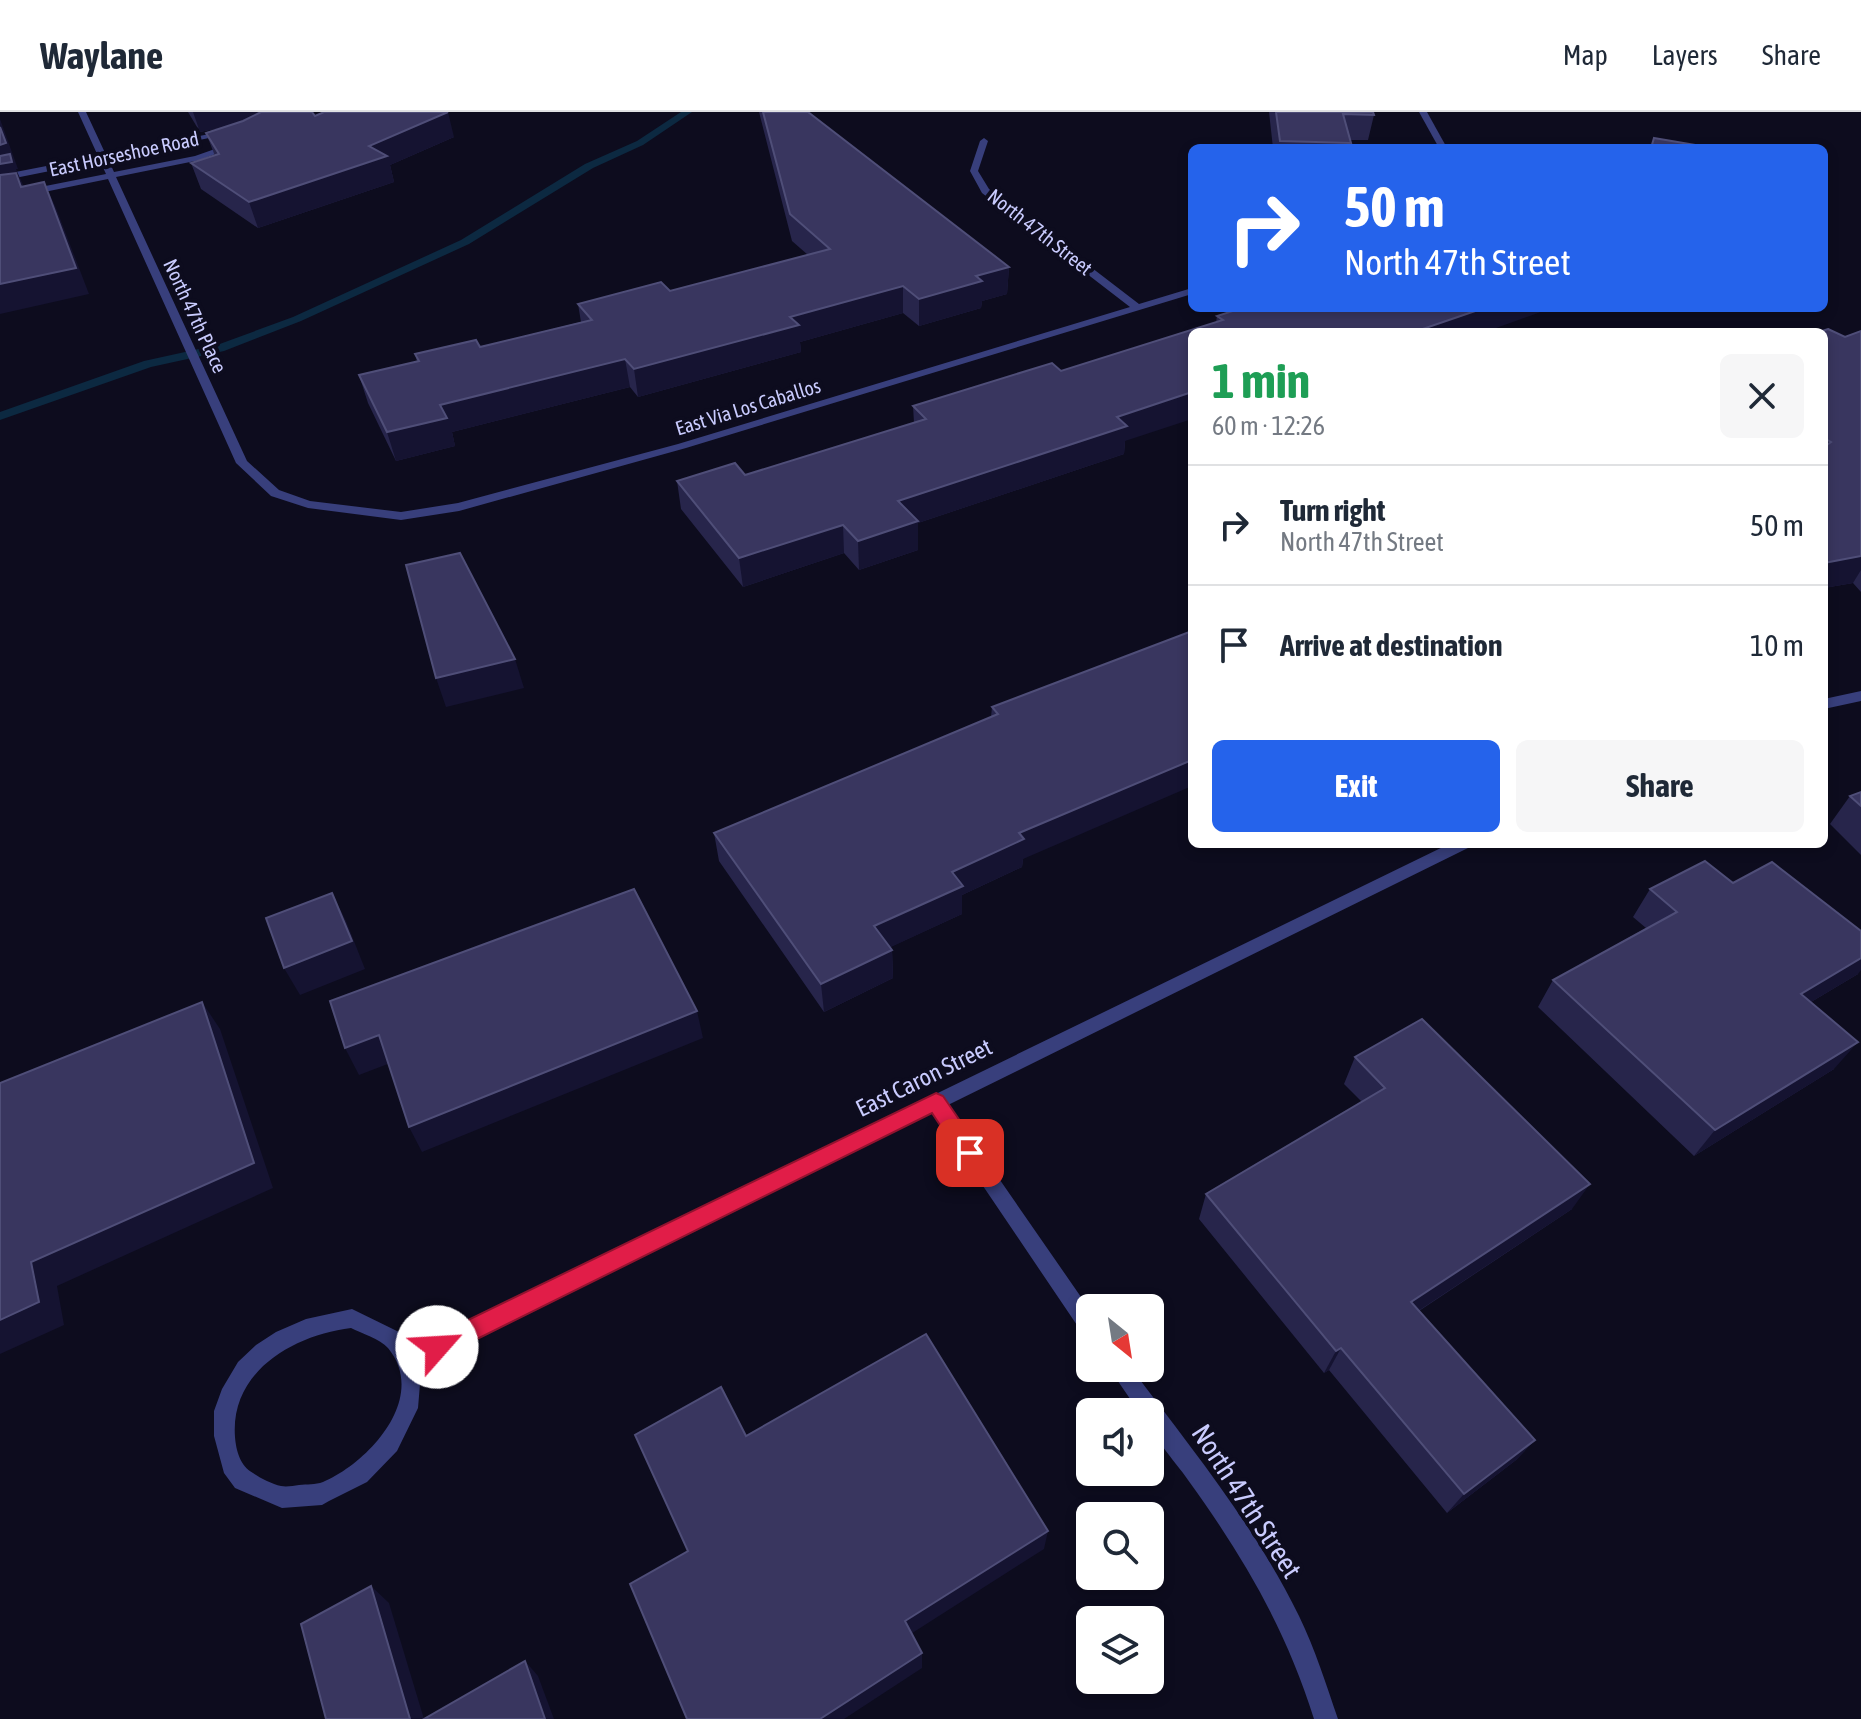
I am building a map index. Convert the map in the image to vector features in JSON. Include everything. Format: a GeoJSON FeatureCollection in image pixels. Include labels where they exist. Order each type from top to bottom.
{"type":"FeatureCollection","features":[{"type":"Feature","properties":{"kind":"street","name":"North 47th Place"},"geometry":{"type":"LineString","coordinates":[[82,112],[236,451],[251,475],[275,493],[308,504]]}},
{"type":"Feature","properties":{"kind":"street"},"geometry":{"type":"LineString","coordinates":[[1423,112],[1441,144]]}},
{"type":"Feature","properties":{"kind":"street","name":"East Horseshoe Road"},"geometry":{"type":"LineString","coordinates":[[0,178],[245,129]]}},
{"type":"Feature","properties":{"kind":"street","name":"East Horseshoe Road"},"geometry":{"type":"LineString","coordinates":[[0,198],[197,158],[247,141]]}},
{"type":"Feature","properties":{"kind":"street","name":"North 47th Street"},"geometry":{"type":"LineString","coordinates":[[984,141],[974,171],[985,191],[1137,307]]}},
{"type":"Feature","properties":{"kind":"street","name":"East Via Los Caballos"},"geometry":{"type":"LineString","coordinates":[[308,504],[401,516],[459,507],[682,446],[1188,292]]}},
{"type":"Feature","properties":{"kind":"street"},"geometry":{"type":"LineString","coordinates":[[1828,703],[1861,696]]}},
{"type":"Feature","properties":{"kind":"street","name":"East Caron Street"},"geometry":{"type":"LineString","coordinates":[[409,1361],[1455,848]]}},
{"type":"Feature","properties":{"kind":"street"},"geometry":{"type":"LineString","coordinates":[[936,1102],[1076,1307]]}},
{"type":"Feature","properties":{"kind":"street"},"geometry":{"type":"LineString","coordinates":[[352,1318],[377,1325],[397,1340],[409,1361],[413,1388],[406,1419],[388,1449],[361,1474],[330,1491],[295,1498],[265,1494],[240,1478],[227,1454],[223,1425],[231,1396],[246,1370],[269,1347],[295,1329],[324,1319],[352,1318]]}},
{"type":"Feature","properties":{"kind":"street","name":"North 47th Street"},"geometry":{"type":"LineString","coordinates":[[1129,1382],[1243,1540],[1313,1668],[1326,1719]]}},
{"type":"Feature","properties":{"kind":"building"},"geometry":{"type":"Polygon","coordinates":[[[261,112],[312,112],[315,116],[324,112],[448,112],[369,146],[387,156],[249,202],[191,163],[219,154],[206,133],[261,112]]]}},
{"type":"Feature","properties":{"kind":"building"},"geometry":{"type":"Polygon","coordinates":[[[763,112],[808,112],[1009,267],[976,276],[982,281],[919,299],[903,286],[790,317],[799,325],[634,369],[625,359],[440,405],[447,418],[387,432],[359,375],[419,361],[415,354],[476,340],[480,347],[592,320],[578,304],[661,282],[670,291],[830,249],[790,214],[763,112]]]}},
{"type":"Feature","properties":{"kind":"building"},"geometry":{"type":"Polygon","coordinates":[[[1276,112],[1373,112],[1374,115],[1343,114],[1351,143],[1280,141],[1276,112]]]}},
{"type":"Feature","properties":{"kind":"building"},"geometry":{"type":"Polygon","coordinates":[[[0,127],[6,143],[0,145],[0,127]]]}},
{"type":"Feature","properties":{"kind":"building"},"geometry":{"type":"Polygon","coordinates":[[[1654,138],[1689,144],[1652,144],[1654,138]]]}},
{"type":"Feature","properties":{"kind":"building"},"geometry":{"type":"Polygon","coordinates":[[[10,154],[12,162],[0,164],[0,156],[10,154]]]}},
{"type":"Feature","properties":{"kind":"building"},"geometry":{"type":"Polygon","coordinates":[[[16,173],[21,187],[44,182],[76,268],[0,284],[0,175],[16,173]]]}},
{"type":"Feature","properties":{"kind":"building"},"geometry":{"type":"Polygon","coordinates":[[[1230,312],[1472,312],[1426,328],[1198,328],[1223,320],[1217,316],[1230,312]]]}},
{"type":"Feature","properties":{"kind":"building"},"geometry":{"type":"Polygon","coordinates":[[[1828,329],[1845,337],[1861,331],[1861,556],[1828,562],[1828,444],[1831,442],[1828,440],[1828,329]]]}},
{"type":"Feature","properties":{"kind":"building"},"geometry":{"type":"Polygon","coordinates":[[[1188,331],[1188,393],[1117,417],[1127,426],[898,501],[918,521],[858,541],[843,525],[739,558],[677,481],[735,463],[745,475],[926,419],[913,406],[1052,363],[1061,371],[1188,331]]]}},
{"type":"Feature","properties":{"kind":"building"},"geometry":{"type":"Polygon","coordinates":[[[460,553],[515,659],[436,678],[406,565],[460,553]]]}},
{"type":"Feature","properties":{"kind":"building"},"geometry":{"type":"Polygon","coordinates":[[[1188,633],[1188,762],[1019,833],[1024,839],[952,872],[963,886],[874,926],[892,950],[821,984],[714,833],[998,714],[992,707],[1188,633]]]}},
{"type":"Feature","properties":{"kind":"building"},"geometry":{"type":"Polygon","coordinates":[[[1861,792],[1861,806],[1850,796],[1861,792]]]}},
{"type":"Feature","properties":{"kind":"building"},"geometry":{"type":"Polygon","coordinates":[[[1705,861],[1733,883],[1772,862],[1861,931],[1861,958],[1801,994],[1858,1042],[1715,1130],[1553,980],[1677,912],[1650,889],[1705,861]]]}},
{"type":"Feature","properties":{"kind":"building"},"geometry":{"type":"Polygon","coordinates":[[[634,889],[697,1011],[409,1127],[379,1035],[345,1048],[330,1001],[634,889]]]}},
{"type":"Feature","properties":{"kind":"building"},"geometry":{"type":"Polygon","coordinates":[[[332,893],[352,941],[284,968],[266,918],[332,893]]]}},
{"type":"Feature","properties":{"kind":"building"},"geometry":{"type":"Polygon","coordinates":[[[202,1002],[254,1163],[31,1262],[39,1302],[0,1320],[0,1083],[202,1002]]]}},
{"type":"Feature","properties":{"kind":"building"},"geometry":{"type":"Polygon","coordinates":[[[1422,1019],[1590,1184],[1411,1302],[1535,1440],[1464,1494],[1341,1348],[1336,1351],[1206,1194],[1385,1088],[1355,1057],[1422,1019]]]}},
{"type":"Feature","properties":{"kind":"building"},"geometry":{"type":"Polygon","coordinates":[[[926,1334],[1048,1531],[905,1621],[922,1653],[820,1719],[687,1719],[630,1584],[688,1551],[635,1435],[721,1387],[746,1436],[926,1334]]]}},
{"type":"Feature","properties":{"kind":"building"},"geometry":{"type":"Polygon","coordinates":[[[371,1586],[410,1719],[326,1719],[301,1624],[371,1586]]]}},
{"type":"Feature","properties":{"kind":"building"},"geometry":{"type":"Polygon","coordinates":[[[525,1661],[545,1719],[424,1719],[525,1661]]]}},
{"type":"Feature","properties":{"kind":"waterway"},"geometry":{"type":"LineString","coordinates":[[0,416],[148,364],[220,348],[297,319],[465,242],[589,166],[640,143],[687,112]]}},
{"type":"Feature","properties":{"kind":"route"},"geometry":{"type":"LineString","coordinates":[[437,1347],[936,1102],[970,1153]]}}]}
